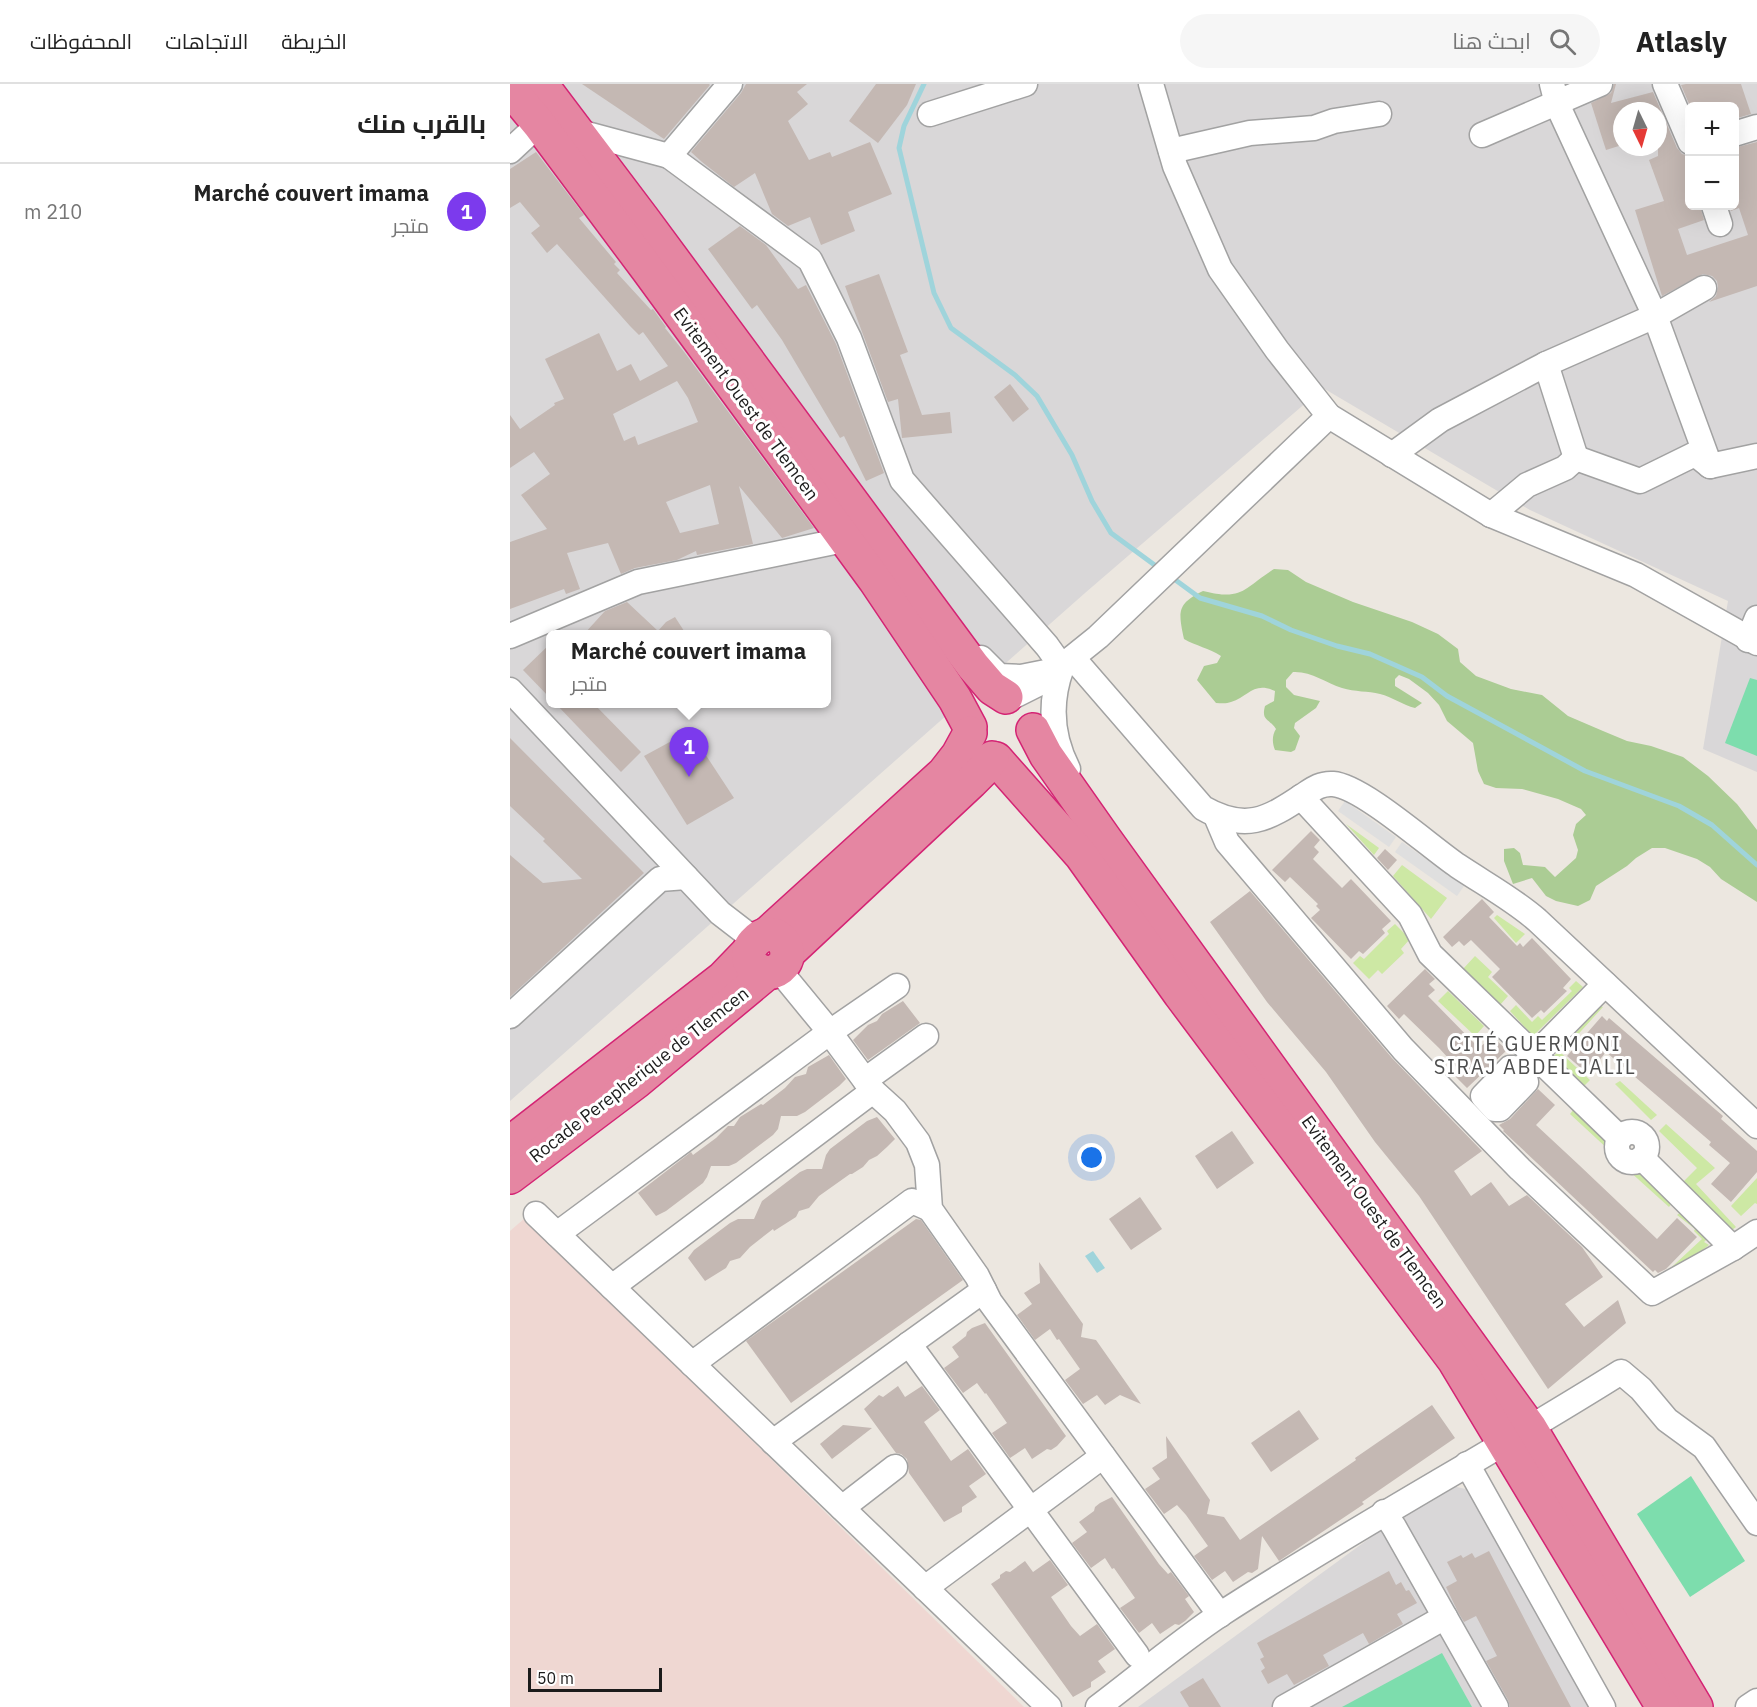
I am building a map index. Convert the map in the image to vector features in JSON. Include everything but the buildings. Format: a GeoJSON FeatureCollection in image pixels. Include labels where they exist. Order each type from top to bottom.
{"type":"FeatureCollection","features":[{"type":"Feature","properties":{"kind":"highway","name":"Evitement Ouest de Tlemcen"},"geometry":{"type":"LineString","coordinates":[[510,89],[550,98],[644,219],[979,674],[992,688],[1026,708],[1053,766],[1138,884],[1517,1436],[1688,1703]]}},
{"type":"Feature","properties":{"kind":"highway","name":"Evitement Ouest de Tlemcen"},"geometry":{"type":"LineString","coordinates":[[550,98],[648,270],[844,540],[876,580],[944,682],[977,748],[994,759],[1081,855],[1194,1012],[1454,1360],[1517,1436]]}},
{"type":"Feature","properties":{"kind":"highway"},"geometry":{"type":"LineString","coordinates":[[767,954],[944,772],[958,755],[970,730],[974,713],[984,702],[998,697],[1008,698]]}},
{"type":"Feature","properties":{"kind":"highway"},"geometry":{"type":"LineString","coordinates":[[510,1143],[723,978],[767,954],[975,778],[994,759],[1003,760],[1018,755],[1028,744],[1033,727]]}},
{"type":"Feature","properties":{"kind":"highway","name":"Rocade Perepherique de Tlemcen"},"geometry":{"type":"LineString","coordinates":[[510,1177],[636,1082],[767,954]]}},
{"type":"Feature","properties":{"kind":"street"},"geometry":{"type":"LineString","coordinates":[[669,156],[730,84]]}},
{"type":"Feature","properties":{"kind":"street"},"geometry":{"type":"LineString","coordinates":[[930,114],[1025,84]]}},
{"type":"Feature","properties":{"kind":"street"},"geometry":{"type":"LineString","coordinates":[[1151,84],[1175,166],[1220,269],[1277,350],[1329,416],[1491,515],[1636,575],[1754,634]]}},
{"type":"Feature","properties":{"kind":"street"},"geometry":{"type":"LineString","coordinates":[[1482,135],[1554,94],[1600,84]]}},
{"type":"Feature","properties":{"kind":"street"},"geometry":{"type":"LineString","coordinates":[[1665,84],[1685,132]]}},
{"type":"Feature","properties":{"kind":"street"},"geometry":{"type":"LineString","coordinates":[[1554,94],[1655,316],[1710,466]]}},
{"type":"Feature","properties":{"kind":"street"},"geometry":{"type":"LineString","coordinates":[[510,151],[550,98]]}},
{"type":"Feature","properties":{"kind":"street"},"geometry":{"type":"LineString","coordinates":[[1171,151],[1250,134],[1314,128],[1335,121],[1379,114]]}},
{"type":"Feature","properties":{"kind":"street"},"geometry":{"type":"LineString","coordinates":[[1739,132],[1757,127]]}},
{"type":"Feature","properties":{"kind":"street"},"geometry":{"type":"LineString","coordinates":[[576,132],[669,156],[810,260],[849,338],[902,480],[1047,646],[1068,663],[1203,808],[1216,816],[1231,820],[1262,819],[1282,810],[1325,784],[1346,786],[1460,867],[1519,905],[1757,1126]]}},
{"type":"Feature","properties":{"kind":"street"},"geometry":{"type":"LineString","coordinates":[[1392,455],[1440,420],[1546,364],[1655,316],[1704,288]]}},
{"type":"Feature","properties":{"kind":"street"},"geometry":{"type":"LineString","coordinates":[[1546,364],[1576,458]]}},
{"type":"Feature","properties":{"kind":"street"},"geometry":{"type":"LineString","coordinates":[[1008,698],[1042,682],[1098,637],[1329,416]]}},
{"type":"Feature","properties":{"kind":"street"},"geometry":{"type":"LineString","coordinates":[[1576,458],[1640,481],[1695,454],[1710,466]]}},
{"type":"Feature","properties":{"kind":"street"},"geometry":{"type":"LineString","coordinates":[[1710,466],[1757,456]]}},
{"type":"Feature","properties":{"kind":"street"},"geometry":{"type":"LineString","coordinates":[[1491,515],[1527,485],[1565,468],[1576,458]]}},
{"type":"Feature","properties":{"kind":"street"},"geometry":{"type":"LineString","coordinates":[[510,636],[638,582],[844,540]]}},
{"type":"Feature","properties":{"kind":"street"},"geometry":{"type":"LineString","coordinates":[[940,621],[953,626],[962,633],[988,666],[999,676],[1021,677],[1068,663]]}},
{"type":"Feature","properties":{"kind":"street"},"geometry":{"type":"LineString","coordinates":[[1033,727],[1042,696],[1068,663]]}},
{"type":"Feature","properties":{"kind":"street"},"geometry":{"type":"LineString","coordinates":[[1068,663],[1057,682],[1053,713],[1055,733],[1061,754],[1069,771],[1137,870],[1138,884]]}},
{"type":"Feature","properties":{"kind":"street"},"geometry":{"type":"LineString","coordinates":[[510,690],[720,913],[767,954],[869,1085],[895,1111],[918,1142],[927,1165],[924,1198],[977,1276],[990,1302],[1220,1615]]}},
{"type":"Feature","properties":{"kind":"street"},"geometry":{"type":"LineString","coordinates":[[1301,797],[1410,915],[1430,954],[1527,1063],[1620,1138],[1633,1133],[1642,1137],[1646,1146],[1646,1153],[1642,1158],[1733,1248]]}},
{"type":"Feature","properties":{"kind":"street"},"geometry":{"type":"LineString","coordinates":[[1216,816],[1227,842],[1403,1049],[1520,1169],[1652,1293],[1757,1233]]}},
{"type":"Feature","properties":{"kind":"street"},"geometry":{"type":"LineString","coordinates":[[510,1016],[660,879],[686,877]]}},
{"type":"Feature","properties":{"kind":"street"},"geometry":{"type":"LineString","coordinates":[[1527,1063],[1605,984]]}},
{"type":"Feature","properties":{"kind":"street"},"geometry":{"type":"LineString","coordinates":[[557,1234],[830,1032],[897,987]]}},
{"type":"Feature","properties":{"kind":"street"},"geometry":{"type":"LineString","coordinates":[[612,1287],[869,1085],[926,1036]]}},
{"type":"Feature","properties":{"kind":"street"},"geometry":{"type":"LineString","coordinates":[[692,1364],[924,1198]]}},
{"type":"Feature","properties":{"kind":"street"},"geometry":{"type":"LineString","coordinates":[[536,1214],[1048,1707]]}},
{"type":"Feature","properties":{"kind":"street"},"geometry":{"type":"LineString","coordinates":[[773,1442],[984,1290]]}},
{"type":"Feature","properties":{"kind":"street"},"geometry":{"type":"LineString","coordinates":[[909,1344],[1137,1656]]}},
{"type":"Feature","properties":{"kind":"street"},"geometry":{"type":"LineString","coordinates":[[1102,1706],[1220,1615],[1384,1512],[1517,1436],[1621,1372],[1641,1389],[1667,1420],[1704,1447],[1757,1523]]}},
{"type":"Feature","properties":{"kind":"street"},"geometry":{"type":"LineString","coordinates":[[925,1588],[1103,1456]]}},
{"type":"Feature","properties":{"kind":"street"},"geometry":{"type":"LineString","coordinates":[[1467,1464],[1603,1707]]}},
{"type":"Feature","properties":{"kind":"street"},"geometry":{"type":"LineString","coordinates":[[842,1508],[895,1467]]}},
{"type":"Feature","properties":{"kind":"street"},"geometry":{"type":"LineString","coordinates":[[1384,1512],[1496,1707]]}},
{"type":"Feature","properties":{"kind":"street"},"geometry":{"type":"LineString","coordinates":[[1298,1704],[1445,1617]]}},
{"type":"Feature","properties":{"kind":"street"},"geometry":{"type":"LineString","coordinates":[[1748,1707],[1757,1701]]}},
{"type":"Feature","properties":{"kind":"shaded area"},"geometry":{"type":"Polygon","coordinates":[[[510,84],[1757,84],[1757,772],[1703,749],[1728,601],[1530,510],[1323,388],[1085,593],[510,1101],[510,84]]]}},
{"type":"Feature","properties":{"kind":"shaded area"},"geometry":{"type":"Polygon","coordinates":[[[1345,801],[1396,837],[1389,847],[1338,811],[1345,801]]]}},
{"type":"Feature","properties":{"kind":"shaded area"},"geometry":{"type":"Polygon","coordinates":[[[1402,842],[1464,886],[1457,896],[1395,852],[1402,842]]]}},
{"type":"Feature","properties":{"kind":"shaded area"},"geometry":{"type":"Polygon","coordinates":[[[525,1218],[1024,1707],[510,1707],[510,1231],[525,1218]]]}},
{"type":"Feature","properties":{"kind":"shaded area"},"geometry":{"type":"Polygon","coordinates":[[[1444,1484],[1474,1491],[1595,1707],[1138,1707],[1444,1484]]]}},
{"type":"Feature","properties":{"kind":"green space"},"geometry":{"type":"Polygon","coordinates":[[[1274,569],[1288,570],[1306,582],[1438,634],[1458,649],[1460,662],[1476,676],[1511,689],[1542,695],[1568,716],[1627,741],[1683,757],[1708,776],[1737,804],[1757,830],[1757,902],[1721,879],[1710,867],[1697,859],[1665,848],[1652,848],[1636,858],[1596,886],[1590,900],[1578,906],[1546,896],[1532,878],[1513,884],[1504,861],[1504,849],[1514,848],[1520,853],[1523,865],[1545,867],[1555,877],[1576,858],[1578,850],[1573,835],[1576,824],[1586,815],[1581,809],[1558,799],[1522,789],[1496,788],[1484,784],[1478,771],[1473,743],[1447,721],[1439,705],[1428,693],[1409,679],[1399,675],[1395,679],[1395,686],[1422,703],[1415,708],[1380,694],[1347,689],[1312,675],[1293,672],[1286,680],[1286,687],[1294,695],[1320,701],[1316,708],[1295,723],[1294,728],[1300,736],[1295,750],[1291,752],[1275,750],[1273,739],[1276,729],[1265,717],[1264,711],[1265,706],[1274,701],[1275,691],[1268,688],[1252,690],[1231,702],[1216,703],[1197,680],[1204,666],[1217,663],[1221,656],[1184,639],[1181,622],[1184,605],[1194,596],[1203,591],[1235,594],[1274,569]]]}},
{"type":"Feature","properties":{"kind":"green space"},"geometry":{"type":"Polygon","coordinates":[[[1750,678],[1757,680],[1757,756],[1725,743],[1750,678]]]}},
{"type":"Feature","properties":{"kind":"green space"},"geometry":{"type":"Polygon","coordinates":[[[1346,824],[1379,848],[1374,855],[1346,824]]]}},
{"type":"Feature","properties":{"kind":"green space"},"geometry":{"type":"Polygon","coordinates":[[[1402,865],[1447,898],[1431,919],[1393,876],[1402,865]]]}},
{"type":"Feature","properties":{"kind":"green space"},"geometry":{"type":"Polygon","coordinates":[[[1497,915],[1525,934],[1516,943],[1494,918],[1497,915]]]}},
{"type":"Feature","properties":{"kind":"green space"},"geometry":{"type":"Polygon","coordinates":[[[1395,924],[1410,939],[1401,949],[1404,953],[1382,974],[1378,970],[1369,979],[1353,963],[1360,956],[1364,959],[1389,934],[1387,931],[1395,924]]]}},
{"type":"Feature","properties":{"kind":"green space"},"geometry":{"type":"Polygon","coordinates":[[[1475,956],[1492,972],[1488,977],[1508,996],[1500,1005],[1463,969],[1475,956]]]}},
{"type":"Feature","properties":{"kind":"green space"},"geometry":{"type":"Polygon","coordinates":[[[1576,981],[1583,987],[1533,1036],[1510,1011],[1516,1005],[1532,1022],[1538,1016],[1542,1020],[1572,991],[1569,988],[1576,981]]]}},
{"type":"Feature","properties":{"kind":"green space"},"geometry":{"type":"Polygon","coordinates":[[[1448,991],[1484,1026],[1475,1036],[1438,1001],[1448,991]]]}},
{"type":"Feature","properties":{"kind":"green space"},"geometry":{"type":"Polygon","coordinates":[[[1601,1006],[1603,1007],[1561,1053],[1590,1080],[1584,1086],[1553,1057],[1601,1006]]]}},
{"type":"Feature","properties":{"kind":"green space"},"geometry":{"type":"Polygon","coordinates":[[[1620,1081],[1657,1115],[1651,1120],[1615,1084],[1620,1081]]]}},
{"type":"Feature","properties":{"kind":"green space"},"geometry":{"type":"Polygon","coordinates":[[[1574,1109],[1610,1142],[1610,1151],[1570,1114],[1574,1109]]]}},
{"type":"Feature","properties":{"kind":"green space"},"geometry":{"type":"Polygon","coordinates":[[[1666,1124],[1715,1168],[1696,1184],[1736,1227],[1732,1230],[1682,1183],[1697,1168],[1659,1131],[1666,1124]]]}},
{"type":"Feature","properties":{"kind":"green space"},"geometry":{"type":"Polygon","coordinates":[[[1639,1169],[1673,1202],[1669,1207],[1628,1170],[1639,1169]]]}},
{"type":"Feature","properties":{"kind":"green space"},"geometry":{"type":"Polygon","coordinates":[[[1757,1178],[1757,1204],[1755,1203],[1741,1216],[1731,1206],[1757,1178]]]}},
{"type":"Feature","properties":{"kind":"green space"},"geometry":{"type":"Polygon","coordinates":[[[1682,1211],[1709,1237],[1704,1242],[1709,1245],[1663,1280],[1661,1277],[1702,1239],[1694,1231],[1695,1229],[1677,1215],[1682,1211]]]}},
{"type":"Feature","properties":{"kind":"green space"},"geometry":{"type":"Polygon","coordinates":[[[1691,1476],[1745,1561],[1690,1597],[1637,1514],[1691,1476]]]}},
{"type":"Feature","properties":{"kind":"green space"},"geometry":{"type":"Polygon","coordinates":[[[1442,1653],[1472,1707],[1342,1707],[1442,1653]]]}},
{"type":"Feature","properties":{"kind":"water"},"geometry":{"type":"Polygon","coordinates":[[[1093,1251],[1105,1268],[1097,1273],[1085,1256],[1093,1251]]]}},
{"type":"Feature","properties":{"kind":"waterway"},"geometry":{"type":"LineString","coordinates":[[924,84],[904,126],[899,148],[934,293],[951,328],[1015,375],[1037,396],[1072,455],[1092,501],[1111,533],[1160,569]]}},
{"type":"Feature","properties":{"kind":"waterway"},"geometry":{"type":"LineString","coordinates":[[1170,576],[1200,598],[1262,616],[1291,630],[1337,646],[1370,654],[1422,677],[1447,696],[1585,771],[1679,806],[1712,825],[1757,865]]}},
{"type":"Feature","properties":{"kind":"place","name":"Marché couvert imama"},"geometry":{"type":"Point","coordinates":[689,777]}},
{"type":"Feature","properties":{"kind":"district","name":"CITÉ GUERMONI SIRAJ ABDEL JALIL"},"geometry":{"type":"Point","coordinates":[1535,1056]}}]}
